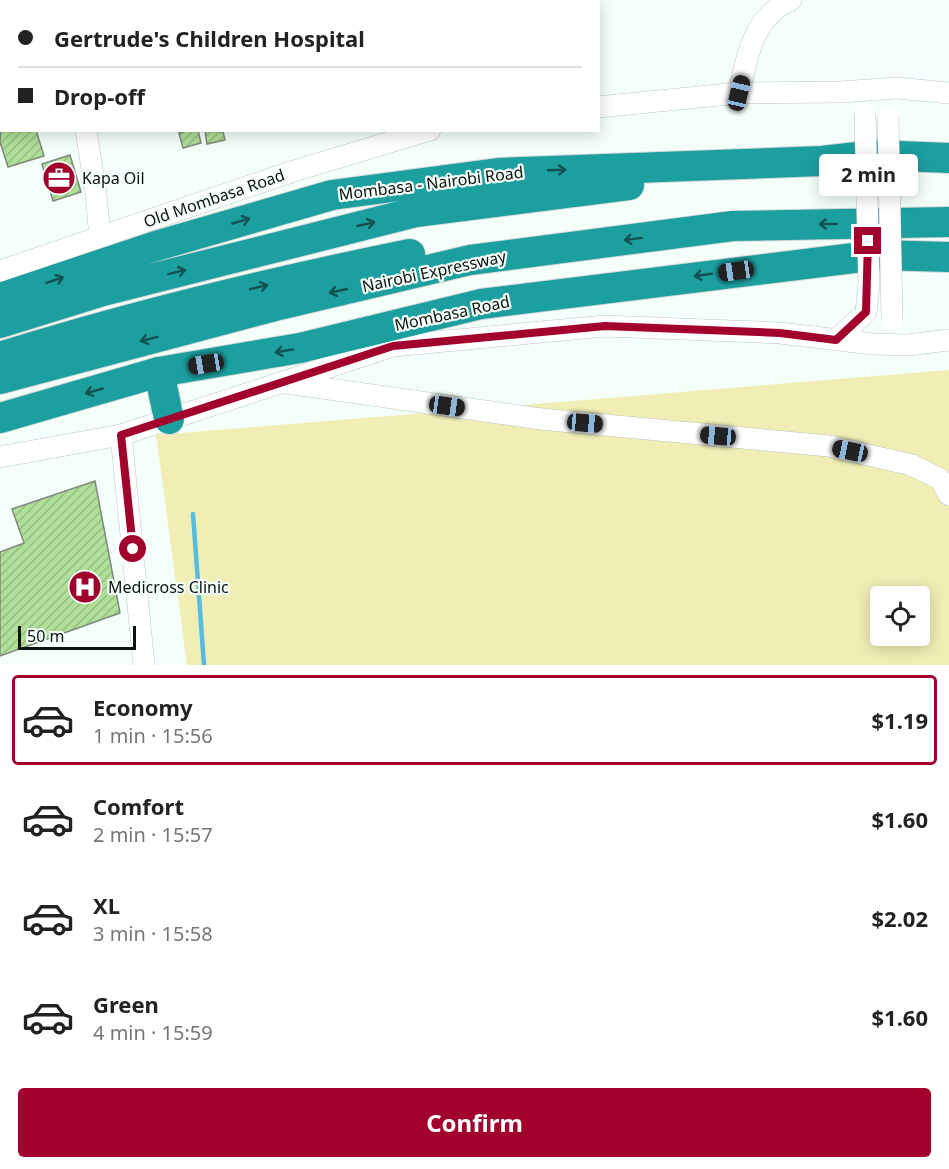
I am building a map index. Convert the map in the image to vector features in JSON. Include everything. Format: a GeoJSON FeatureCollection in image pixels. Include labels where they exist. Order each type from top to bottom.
{"type":"FeatureCollection","features":[{"type":"Feature","properties":{"kind":"highway","name":"Mombasa - Nairobi Road"},"geometry":{"type":"LineString","coordinates":[[0,298],[156,246],[332,195],[498,172],[875,156],[949,158]]}},
{"type":"Feature","properties":{"kind":"highway"},"geometry":{"type":"LineString","coordinates":[[0,323],[103,291],[416,212],[822,160]]}},
{"type":"Feature","properties":{"kind":"highway","name":"Nairobi Expressway"},"geometry":{"type":"LineString","coordinates":[[0,357],[311,274],[485,239],[669,214],[811,204],[949,202]]}},
{"type":"Feature","properties":{"kind":"highway","name":"Nairobi Expressway"},"geometry":{"type":"LineString","coordinates":[[0,379],[264,309],[470,260],[733,226],[949,222]]}},
{"type":"Feature","properties":{"kind":"highway","name":"Mombasa Road"},"geometry":{"type":"LineString","coordinates":[[0,418],[159,372],[300,348],[481,303],[878,255],[949,257]]}},
{"type":"Feature","properties":{"kind":"highway"},"geometry":{"type":"LineString","coordinates":[[159,372],[169,419]]}},
{"type":"Feature","properties":{"kind":"street"},"geometry":{"type":"LineString","coordinates":[[739,93],[748,49],[765,17],[791,0]]}},
{"type":"Feature","properties":{"kind":"street"},"geometry":{"type":"LineString","coordinates":[[600,107],[739,93],[840,92],[897,88],[949,93]]}},
{"type":"Feature","properties":{"kind":"street"},"geometry":{"type":"LineString","coordinates":[[897,88],[886,104],[892,320],[894,334],[908,345]]}},
{"type":"Feature","properties":{"kind":"street"},"geometry":{"type":"LineString","coordinates":[[836,340],[866,312],[869,284],[865,113],[840,92]]}},
{"type":"Feature","properties":{"kind":"street"},"geometry":{"type":"LineString","coordinates":[[86,132],[100,237]]}},
{"type":"Feature","properties":{"kind":"street","name":"Old Mombasa Road"},"geometry":{"type":"LineString","coordinates":[[0,271],[294,171],[423,132]]}},
{"type":"Feature","properties":{"kind":"street"},"geometry":{"type":"LineString","coordinates":[[0,457],[121,435],[393,346],[524,332],[616,327],[780,333],[908,345],[949,340]]}},
{"type":"Feature","properties":{"kind":"street"},"geometry":{"type":"LineString","coordinates":[[282,383],[541,419],[829,446],[912,465],[940,479],[949,495]]}},
{"type":"Feature","properties":{"kind":"street"},"geometry":{"type":"LineString","coordinates":[[121,435],[144,665]]}},
{"type":"Feature","properties":{"kind":"shaded area"},"geometry":{"type":"Polygon","coordinates":[[[949,370],[949,665],[187,665],[156,435],[949,370]]]}},
{"type":"Feature","properties":{"kind":"building"},"geometry":{"type":"Polygon","coordinates":[[[1,132],[37,132],[44,156],[8,167],[0,142],[1,132]]]}},
{"type":"Feature","properties":{"kind":"building"},"geometry":{"type":"Polygon","coordinates":[[[198,132],[201,143],[183,148],[179,133],[198,132]]]}},
{"type":"Feature","properties":{"kind":"building"},"geometry":{"type":"Polygon","coordinates":[[[205,132],[223,132],[225,140],[207,144],[205,132]]]}},
{"type":"Feature","properties":{"kind":"building"},"geometry":{"type":"Polygon","coordinates":[[[70,155],[81,192],[53,201],[42,164],[70,155]]]}},
{"type":"Feature","properties":{"kind":"building"},"geometry":{"type":"Polygon","coordinates":[[[95,481],[120,613],[0,656],[0,552],[24,543],[12,509],[95,481]]]}},
{"type":"Feature","properties":{"kind":"waterway"},"geometry":{"type":"LineString","coordinates":[[193,514],[204,665]]}},
{"type":"Feature","properties":{"kind":"place","name":"Kapa Oil"},"geometry":{"type":"Point","coordinates":[59,178]}},
{"type":"Feature","properties":{"kind":"place","name":"Medicross Clinic"},"geometry":{"type":"Point","coordinates":[85,587]}},
{"type":"Feature","properties":{"kind":"route"},"geometry":{"type":"LineString","coordinates":[[133,549],[121,435],[393,346],[605,326],[780,333],[836,340],[856,324],[866,312],[869,284],[868,241]]}}]}
